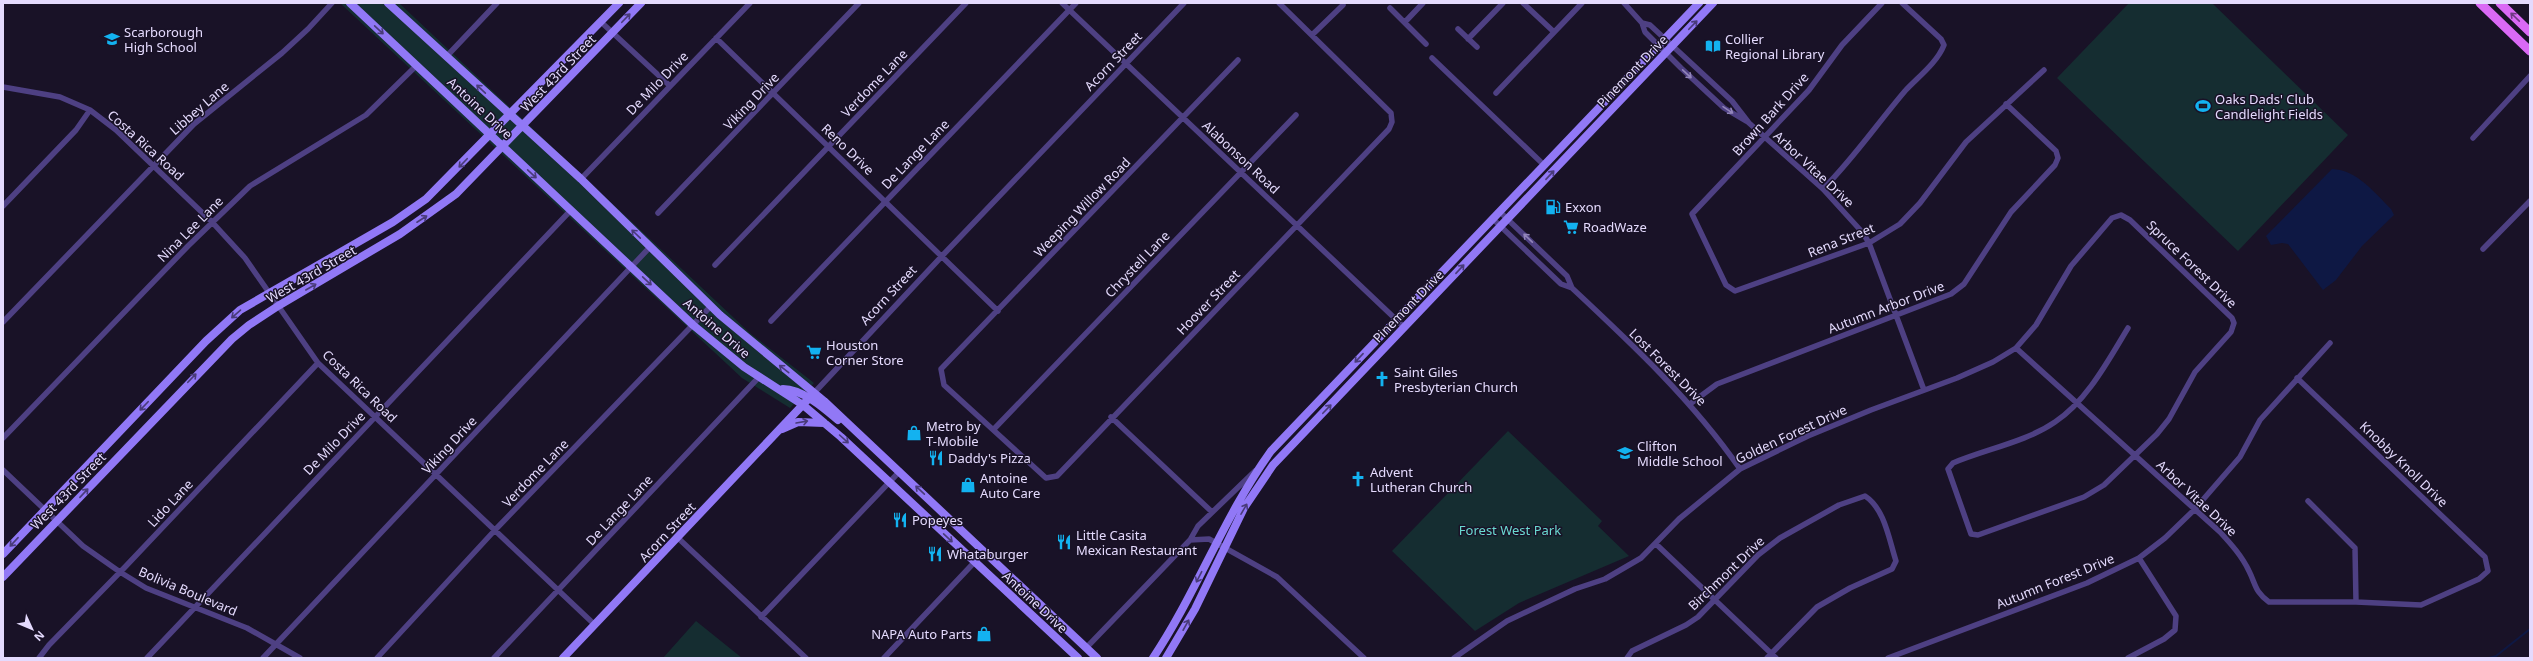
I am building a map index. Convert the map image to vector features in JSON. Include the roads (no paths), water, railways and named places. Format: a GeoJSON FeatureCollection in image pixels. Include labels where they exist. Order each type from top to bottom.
{"type":"FeatureCollection","features":[{"type":"Feature","properties":{"kind":"main road","name":"Antoine Drive"},"geometry":{"type":"LineString","coordinates":[[350,3],[632,266],[693,325],[721,349],[759,377],[779,389],[788,389],[809,399],[850,424],[1097,658]]}},
{"type":"Feature","properties":{"kind":"main road","name":"Antoine Drive"},"geometry":{"type":"LineString","coordinates":[[388,3],[522,128],[580,179],[809,399],[826,424],[1039,622],[1073,656]]}},
{"type":"Feature","properties":{"kind":"main road","name":"West 43rd Street"},"geometry":{"type":"LineString","coordinates":[[3,554],[206,342],[240,310],[393,222],[443,184],[619,3]]}},
{"type":"Feature","properties":{"kind":"main road","name":"West 43rd Street"},"geometry":{"type":"LineString","coordinates":[[3,577],[168,403],[232,339],[249,324],[400,234],[456,194],[522,128],[641,3]]}},
{"type":"Feature","properties":{"kind":"main road","name":"Pinemont Drive"},"geometry":{"type":"LineString","coordinates":[[1153,658],[1185,604],[1238,501],[1265,459],[1699,3]]}},
{"type":"Feature","properties":{"kind":"main road","name":"Pinemont Drive"},"geometry":{"type":"LineString","coordinates":[[1166,658],[1195,608],[1244,508],[1273,465],[1713,3]]}},
{"type":"Feature","properties":{"kind":"main road"},"geometry":{"type":"LineString","coordinates":[[2480,3],[2530,51]]}},
{"type":"Feature","properties":{"kind":"main road"},"geometry":{"type":"LineString","coordinates":[[2500,3],[2530,32]]}},
{"type":"Feature","properties":{"kind":"main road"},"geometry":{"type":"LineString","coordinates":[[1581,127],[1588,134]]}},
{"type":"Feature","properties":{"kind":"main road"},"geometry":{"type":"LineString","coordinates":[[393,222],[400,234]]}},
{"type":"Feature","properties":{"kind":"main road"},"geometry":{"type":"LineString","coordinates":[[1334,385],[1343,392]]}},
{"type":"Feature","properties":{"kind":"main road"},"geometry":{"type":"LineString","coordinates":[[157,393],[168,403]]}},
{"type":"Feature","properties":{"kind":"main road","name":"Acorn Street"},"geometry":{"type":"LineString","coordinates":[[563,658],[596,625],[809,399]]}},
{"type":"Feature","properties":{"kind":"main road"},"geometry":{"type":"LineString","coordinates":[[779,430],[798,422],[814,421],[826,424]]}},
{"type":"Feature","properties":{"kind":"main road"},"geometry":{"type":"LineString","coordinates":[[1265,459],[1273,465]]}},
{"type":"Feature","properties":{"kind":"main road"},"geometry":{"type":"LineString","coordinates":[[1185,604],[1195,608]]}},
{"type":"Feature","properties":{"kind":"main road"},"geometry":{"type":"LineString","coordinates":[[1039,622],[1050,613]]}},
{"type":"Feature","properties":{"kind":"street","name":"Libbey Lane"},"geometry":{"type":"LineString","coordinates":[[3,322],[194,124],[282,53],[308,29],[332,3]]}},
{"type":"Feature","properties":{"kind":"street"},"geometry":{"type":"LineString","coordinates":[[446,57],[497,3]]}},
{"type":"Feature","properties":{"kind":"street","name":"De Milo Drive"},"geometry":{"type":"LineString","coordinates":[[580,179],[669,85],[750,3]]}},
{"type":"Feature","properties":{"kind":"street","name":"Viking Drive"},"geometry":{"type":"LineString","coordinates":[[658,213],[859,3]]}},
{"type":"Feature","properties":{"kind":"street","name":"Verdome Lane"},"geometry":{"type":"LineString","coordinates":[[715,265],[966,3]]}},
{"type":"Feature","properties":{"kind":"street","name":"Alabonson Road"},"geometry":{"type":"LineString","coordinates":[[1062,3],[1404,327]]}},
{"type":"Feature","properties":{"kind":"street","name":"De Lange Lane"},"geometry":{"type":"LineString","coordinates":[[771,321],[1076,3]]}},
{"type":"Feature","properties":{"kind":"street","name":"Acorn Street"},"geometry":{"type":"LineString","coordinates":[[809,399],[942,256],[1184,3]]}},
{"type":"Feature","properties":{"kind":"street","name":"Hoover Street"},"geometry":{"type":"LineString","coordinates":[[994,429],[1046,478],[1057,476],[1111,417],[1382,136],[1392,122],[1392,113],[1313,34],[1279,3]]}},
{"type":"Feature","properties":{"kind":"street"},"geometry":{"type":"LineString","coordinates":[[1405,22],[1423,3]]}},
{"type":"Feature","properties":{"kind":"street"},"geometry":{"type":"LineString","coordinates":[[1468,39],[1503,3]]}},
{"type":"Feature","properties":{"kind":"street"},"geometry":{"type":"LineString","coordinates":[[1523,3],[1554,32]]}},
{"type":"Feature","properties":{"kind":"street"},"geometry":{"type":"LineString","coordinates":[[1496,93],[1582,3]]}},
{"type":"Feature","properties":{"kind":"street"},"geometry":{"type":"LineString","coordinates":[[1624,3],[1642,23]]}},
{"type":"Feature","properties":{"kind":"street","name":"Brown Bark Drive"},"geometry":{"type":"LineString","coordinates":[[1706,242],[1692,214],[1809,90],[1842,45],[1882,3]]}},
{"type":"Feature","properties":{"kind":"street"},"geometry":{"type":"LineString","coordinates":[[1823,189],[1847,165],[1905,92],[1941,54],[1944,45],[1941,39],[1902,3]]}},
{"type":"Feature","properties":{"kind":"street"},"geometry":{"type":"LineString","coordinates":[[1313,34],[1343,5]]}},
{"type":"Feature","properties":{"kind":"street"},"geometry":{"type":"LineString","coordinates":[[1390,8],[1426,44]]}},
{"type":"Feature","properties":{"kind":"street"},"geometry":{"type":"LineString","coordinates":[[600,22],[669,85]]}},
{"type":"Feature","properties":{"kind":"street","name":"Arbor Vitae Drive"},"geometry":{"type":"LineString","coordinates":[[1642,23],[1650,25],[1732,100],[1748,123]]}},
{"type":"Feature","properties":{"kind":"street","name":"Arbor Vitae Drive"},"geometry":{"type":"LineString","coordinates":[[1642,23],[1645,32],[1666,53],[1724,108],[1748,123],[1823,189],[1863,233],[1869,243],[1924,390]]}},
{"type":"Feature","properties":{"kind":"street"},"geometry":{"type":"LineString","coordinates":[[1458,29],[1477,47]]}},
{"type":"Feature","properties":{"kind":"street","name":"Reno Drive"},"geometry":{"type":"LineString","coordinates":[[716,38],[998,311]]}},
{"type":"Feature","properties":{"kind":"street"},"geometry":{"type":"LineString","coordinates":[[1432,58],[1544,165]]}},
{"type":"Feature","properties":{"kind":"street","name":"Weeping Willow Road"},"geometry":{"type":"LineString","coordinates":[[994,429],[944,385],[942,369],[1238,60]]}},
{"type":"Feature","properties":{"kind":"street","name":"Nina Lee Lane"},"geometry":{"type":"LineString","coordinates":[[3,438],[212,222],[250,186],[366,115],[417,65]]}},
{"type":"Feature","properties":{"kind":"street","name":"Rena Street"},"geometry":{"type":"LineString","coordinates":[[1706,242],[1726,286],[1735,291],[1869,243],[1900,224],[1920,202],[1966,142],[2044,70]]}},
{"type":"Feature","properties":{"kind":"street"},"geometry":{"type":"LineString","coordinates":[[2473,138],[2530,76]]}},
{"type":"Feature","properties":{"kind":"street","name":"Costa Rica Road"},"geometry":{"type":"LineString","coordinates":[[3,87],[44,93],[90,110],[116,130],[212,222],[245,258],[318,363],[558,591],[596,625]]}},
{"type":"Feature","properties":{"kind":"street","name":"Autumn Arbor Drive"},"geometry":{"type":"LineString","coordinates":[[1690,404],[1717,384],[1951,294],[1964,284],[2011,212],[2055,165],[2058,158],[2056,151],[2006,104]]}},
{"type":"Feature","properties":{"kind":"street"},"geometry":{"type":"LineString","coordinates":[[3,206],[76,130],[90,110]]}},
{"type":"Feature","properties":{"kind":"street","name":"Chrystell Lane"},"geometry":{"type":"LineString","coordinates":[[994,429],[1296,114]]}},
{"type":"Feature","properties":{"kind":"street"},"geometry":{"type":"LineString","coordinates":[[2483,249],[2530,201]]}},
{"type":"Feature","properties":{"kind":"street","name":"De Milo Drive"},"geometry":{"type":"LineString","coordinates":[[147,658],[571,210]]}},
{"type":"Feature","properties":{"kind":"street","name":"Lost Forest Drive"},"geometry":{"type":"LineString","coordinates":[[1500,212],[1567,276],[1572,288],[1690,404],[1718,438],[1740,469]]}},
{"type":"Feature","properties":{"kind":"street","name":"Spruce Forest Drive"},"geometry":{"type":"LineString","coordinates":[[2076,402],[2056,422],[2038,432],[1953,463],[1948,469],[1972,534],[1978,535],[2084,497],[2104,485],[2135,456],[2169,419],[2195,372],[2231,332],[2234,323],[2232,318],[2130,220],[2122,215],[2112,218],[2099,232]]}},
{"type":"Feature","properties":{"kind":"street","name":"Lost Forest Drive"},"geometry":{"type":"LineString","coordinates":[[1493,219],[1561,284],[1572,288]]}},
{"type":"Feature","properties":{"kind":"street","name":"Golden Forest Drive"},"geometry":{"type":"LineString","coordinates":[[1454,658],[1507,621],[1575,589],[1605,579],[1641,558],[1679,519],[1708,493],[1740,469],[1808,436],[1993,362],[2016,348],[2036,325],[2071,266],[2099,232]]}},
{"type":"Feature","properties":{"kind":"street","name":"Viking Drive"},"geometry":{"type":"LineString","coordinates":[[263,658],[650,247]]}},
{"type":"Feature","properties":{"kind":"street"},"geometry":{"type":"LineString","coordinates":[[1540,264],[1547,257]]}},
{"type":"Feature","properties":{"kind":"street","name":"Verdome Lane"},"geometry":{"type":"LineString","coordinates":[[377,658],[495,530],[711,306]]}},
{"type":"Feature","properties":{"kind":"street"},"geometry":{"type":"LineString","coordinates":[[2076,402],[2099,376],[2128,328]]}},
{"type":"Feature","properties":{"kind":"street","name":"Autumn Forest Drive"},"geometry":{"type":"LineString","coordinates":[[1888,658],[2087,583],[2139,558],[2165,538],[2194,510],[2240,457],[2260,420],[2330,343]]}},
{"type":"Feature","properties":{"kind":"street","name":"Arbor Vitae Drive"},"geometry":{"type":"LineString","coordinates":[[2016,348],[2234,548],[2249,570],[2258,594],[2269,602],[2356,602],[2420,605],[2479,579],[2488,571]]}},
{"type":"Feature","properties":{"kind":"street","name":"Lido Lane"},"geometry":{"type":"LineString","coordinates":[[39,658],[49,645],[318,363]]}},
{"type":"Feature","properties":{"kind":"street","name":"De Lange Lane"},"geometry":{"type":"LineString","coordinates":[[494,658],[759,377]]}},
{"type":"Feature","properties":{"kind":"street","name":"Knobby Knoll Drive"},"geometry":{"type":"LineString","coordinates":[[2297,378],[2484,557],[2488,571]]}},
{"type":"Feature","properties":{"kind":"street"},"geometry":{"type":"LineString","coordinates":[[1111,417],[1212,512]]}},
{"type":"Feature","properties":{"kind":"street","name":"Bolivia Boulevard"},"geometry":{"type":"LineString","coordinates":[[3,470],[83,546],[120,572],[146,588],[195,606],[277,643],[300,658]]}},
{"type":"Feature","properties":{"kind":"street"},"geometry":{"type":"LineString","coordinates":[[1086,648],[1190,540],[1198,526],[1246,478],[1257,470]]}},
{"type":"Feature","properties":{"kind":"street"},"geometry":{"type":"LineString","coordinates":[[761,617],[900,471]]}},
{"type":"Feature","properties":{"kind":"street","name":"Birchmont Drive"},"geometry":{"type":"LineString","coordinates":[[1627,658],[1632,652],[1686,625],[1698,617],[1758,555],[1780,538],[1839,505],[1865,496],[1872,501],[1878,510],[1888,536],[1896,561],[1892,569],[1850,588],[1817,607],[1771,657]]}},
{"type":"Feature","properties":{"kind":"street"},"geometry":{"type":"LineString","coordinates":[[2308,501],[2354,548],[2356,602]]}},
{"type":"Feature","properties":{"kind":"street"},"geometry":{"type":"LineString","coordinates":[[1190,540],[1204,537],[1216,542],[1278,577],[1364,658]]}},
{"type":"Feature","properties":{"kind":"street"},"geometry":{"type":"LineString","coordinates":[[678,538],[806,658]]}},
{"type":"Feature","properties":{"kind":"street"},"geometry":{"type":"LineString","coordinates":[[1656,544],[1715,598],[1771,657]]}},
{"type":"Feature","properties":{"kind":"street"},"geometry":{"type":"LineString","coordinates":[[884,658],[984,551]]}},
{"type":"Feature","properties":{"kind":"street"},"geometry":{"type":"LineString","coordinates":[[2128,658],[2164,639],[2176,630],[2176,616],[2139,558]]}},
{"type":"Feature","properties":{"kind":"water"},"geometry":{"type":"Polygon","coordinates":[[[2332,169],[2349,173],[2364,183],[2391,209],[2394,215],[2362,246],[2336,280],[2323,290],[2288,244],[2282,243],[2271,245],[2266,236],[2332,169]]]}},
{"type":"Feature","properties":{"kind":"waterway"},"geometry":{"type":"LineString","coordinates":[[2489,658],[2496,656],[2530,629]]}},
{"type":"Feature","properties":{"kind":"place","name":"Scarborough High School"},"geometry":{"type":"Point","coordinates":[112,39]}},
{"type":"Feature","properties":{"kind":"place","name":"Collier Regional Library"},"geometry":{"type":"Point","coordinates":[1713,46]}},
{"type":"Feature","properties":{"kind":"place","name":"Oaks Dads' Club Candlelight Fields"},"geometry":{"type":"Point","coordinates":[2203,106]}},
{"type":"Feature","properties":{"kind":"place","name":"Exxon"},"geometry":{"type":"Point","coordinates":[1553,207]}},
{"type":"Feature","properties":{"kind":"place","name":"RoadWaze"},"geometry":{"type":"Point","coordinates":[1571,227]}},
{"type":"Feature","properties":{"kind":"place","name":"Houston Corner Store"},"geometry":{"type":"Point","coordinates":[814,352]}},
{"type":"Feature","properties":{"kind":"place","name":"Saint Giles Presbyterian Church"},"geometry":{"type":"Point","coordinates":[1382,379]}},
{"type":"Feature","properties":{"kind":"place","name":"Metro by T-Mobile"},"geometry":{"type":"Point","coordinates":[914,433]}},
{"type":"Feature","properties":{"kind":"place","name":"Clifton Middle School"},"geometry":{"type":"Point","coordinates":[1625,453]}},
{"type":"Feature","properties":{"kind":"place","name":"Daddy's Pizza"},"geometry":{"type":"Point","coordinates":[936,458]}},
{"type":"Feature","properties":{"kind":"place","name":"Advent Lutheran Church"},"geometry":{"type":"Point","coordinates":[1358,479]}},
{"type":"Feature","properties":{"kind":"place","name":"Antoine Auto Care"},"geometry":{"type":"Point","coordinates":[968,485]}},
{"type":"Feature","properties":{"kind":"place","name":"Popeyes"},"geometry":{"type":"Point","coordinates":[900,520]}},
{"type":"Feature","properties":{"kind":"place","name":"Little Casita Mexican Restaurant"},"geometry":{"type":"Point","coordinates":[1064,542]}},
{"type":"Feature","properties":{"kind":"place","name":"Whataburger"},"geometry":{"type":"Point","coordinates":[935,554]}},
{"type":"Feature","properties":{"kind":"place","name":"NAPA Auto Parts"},"geometry":{"type":"Point","coordinates":[984,634]}},
{"type":"Feature","properties":{"kind":"park label","name":"Forest West Park"},"geometry":{"type":"Point","coordinates":[1510,530]}}]}
